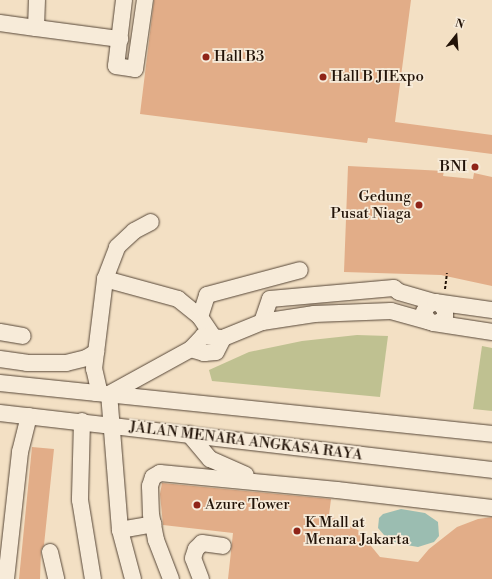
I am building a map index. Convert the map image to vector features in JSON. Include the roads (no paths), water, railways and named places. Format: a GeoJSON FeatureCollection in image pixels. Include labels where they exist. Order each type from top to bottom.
{"type":"FeatureCollection","features":[{"type":"Feature","properties":{"kind":"street"},"geometry":{"type":"LineString","coordinates":[[36,28],[37,0]]}},
{"type":"Feature","properties":{"kind":"street"},"geometry":{"type":"LineString","coordinates":[[124,0],[116,66],[135,69],[145,0]]}},
{"type":"Feature","properties":{"kind":"street"},"geometry":{"type":"LineString","coordinates":[[0,22],[120,39]]}},
{"type":"Feature","properties":{"kind":"street"},"geometry":{"type":"LineString","coordinates":[[133,579],[120,530],[114,425],[103,394],[99,390],[94,368],[105,280],[117,247],[134,231],[151,222]]}},
{"type":"Feature","properties":{"kind":"street"},"geometry":{"type":"LineString","coordinates":[[200,317],[207,295],[300,270]]}},
{"type":"Feature","properties":{"kind":"street"},"geometry":{"type":"LineString","coordinates":[[103,394],[191,349],[204,353],[216,352],[217,337],[200,317],[178,299],[105,280]]}},
{"type":"Feature","properties":{"kind":"street"},"geometry":{"type":"LineString","coordinates":[[262,322],[270,299],[394,288],[399,292],[439,302],[492,310]]}},
{"type":"Feature","properties":{"kind":"street"},"geometry":{"type":"LineString","coordinates":[[314,314],[321,300],[394,296],[399,292]]}},
{"type":"Feature","properties":{"kind":"street"},"geometry":{"type":"LineString","coordinates":[[434,323],[443,320],[446,314],[439,302]]}},
{"type":"Feature","properties":{"kind":"street"},"geometry":{"type":"LineString","coordinates":[[217,337],[262,322],[314,314],[391,311],[434,323],[492,332]]}},
{"type":"Feature","properties":{"kind":"street"},"geometry":{"type":"LineString","coordinates":[[0,332],[23,336]]}},
{"type":"Feature","properties":{"kind":"street"},"geometry":{"type":"LineString","coordinates":[[0,359],[27,363],[66,363],[86,358],[96,352]]}},
{"type":"Feature","properties":{"kind":"street","name":"JALAN MENARA ANGKASA RAYA"},"geometry":{"type":"LineString","coordinates":[[0,383],[492,434]]}},
{"type":"Feature","properties":{"kind":"street","name":"JALAN MENARA ANGKASA RAYA"},"geometry":{"type":"LineString","coordinates":[[0,413],[82,421],[492,470]]}},
{"type":"Feature","properties":{"kind":"street"},"geometry":{"type":"LineString","coordinates":[[6,579],[24,415]]}},
{"type":"Feature","properties":{"kind":"street"},"geometry":{"type":"LineString","coordinates":[[82,421],[80,500],[93,579]]}},
{"type":"Feature","properties":{"kind":"street"},"geometry":{"type":"LineString","coordinates":[[188,434],[210,459],[222,467],[279,484]]}},
{"type":"Feature","properties":{"kind":"street"},"geometry":{"type":"LineString","coordinates":[[172,579],[153,524],[150,486],[153,477],[160,473],[279,484],[492,508]]}},
{"type":"Feature","properties":{"kind":"street"},"geometry":{"type":"LineString","coordinates":[[120,530],[153,524]]}},
{"type":"Feature","properties":{"kind":"street"},"geometry":{"type":"LineString","coordinates":[[201,579],[193,558],[196,549],[202,543],[223,546]]}},
{"type":"Feature","properties":{"kind":"street"},"geometry":{"type":"LineString","coordinates":[[50,552],[56,579]]}},
{"type":"Feature","properties":{"kind":"water"},"geometry":{"type":"Polygon","coordinates":[[[401,509],[425,513],[438,522],[439,536],[434,542],[418,547],[395,543],[384,535],[378,528],[379,518],[383,514],[401,509]]]}},
{"type":"Feature","properties":{"kind":"place","name":"Hall B3"},"geometry":{"type":"Point","coordinates":[206,57]}},
{"type":"Feature","properties":{"kind":"place","name":"Hall B JIExpo"},"geometry":{"type":"Point","coordinates":[323,77]}},
{"type":"Feature","properties":{"kind":"place","name":"BNI"},"geometry":{"type":"Point","coordinates":[475,167]}},
{"type":"Feature","properties":{"kind":"place","name":"Gedung Pusat Niaga"},"geometry":{"type":"Point","coordinates":[419,205]}},
{"type":"Feature","properties":{"kind":"place","name":"Azure Tower"},"geometry":{"type":"Point","coordinates":[197,505]}},
{"type":"Feature","properties":{"kind":"place","name":"K Mall at Menara Jakarta"},"geometry":{"type":"Point","coordinates":[297,531]}}]}
